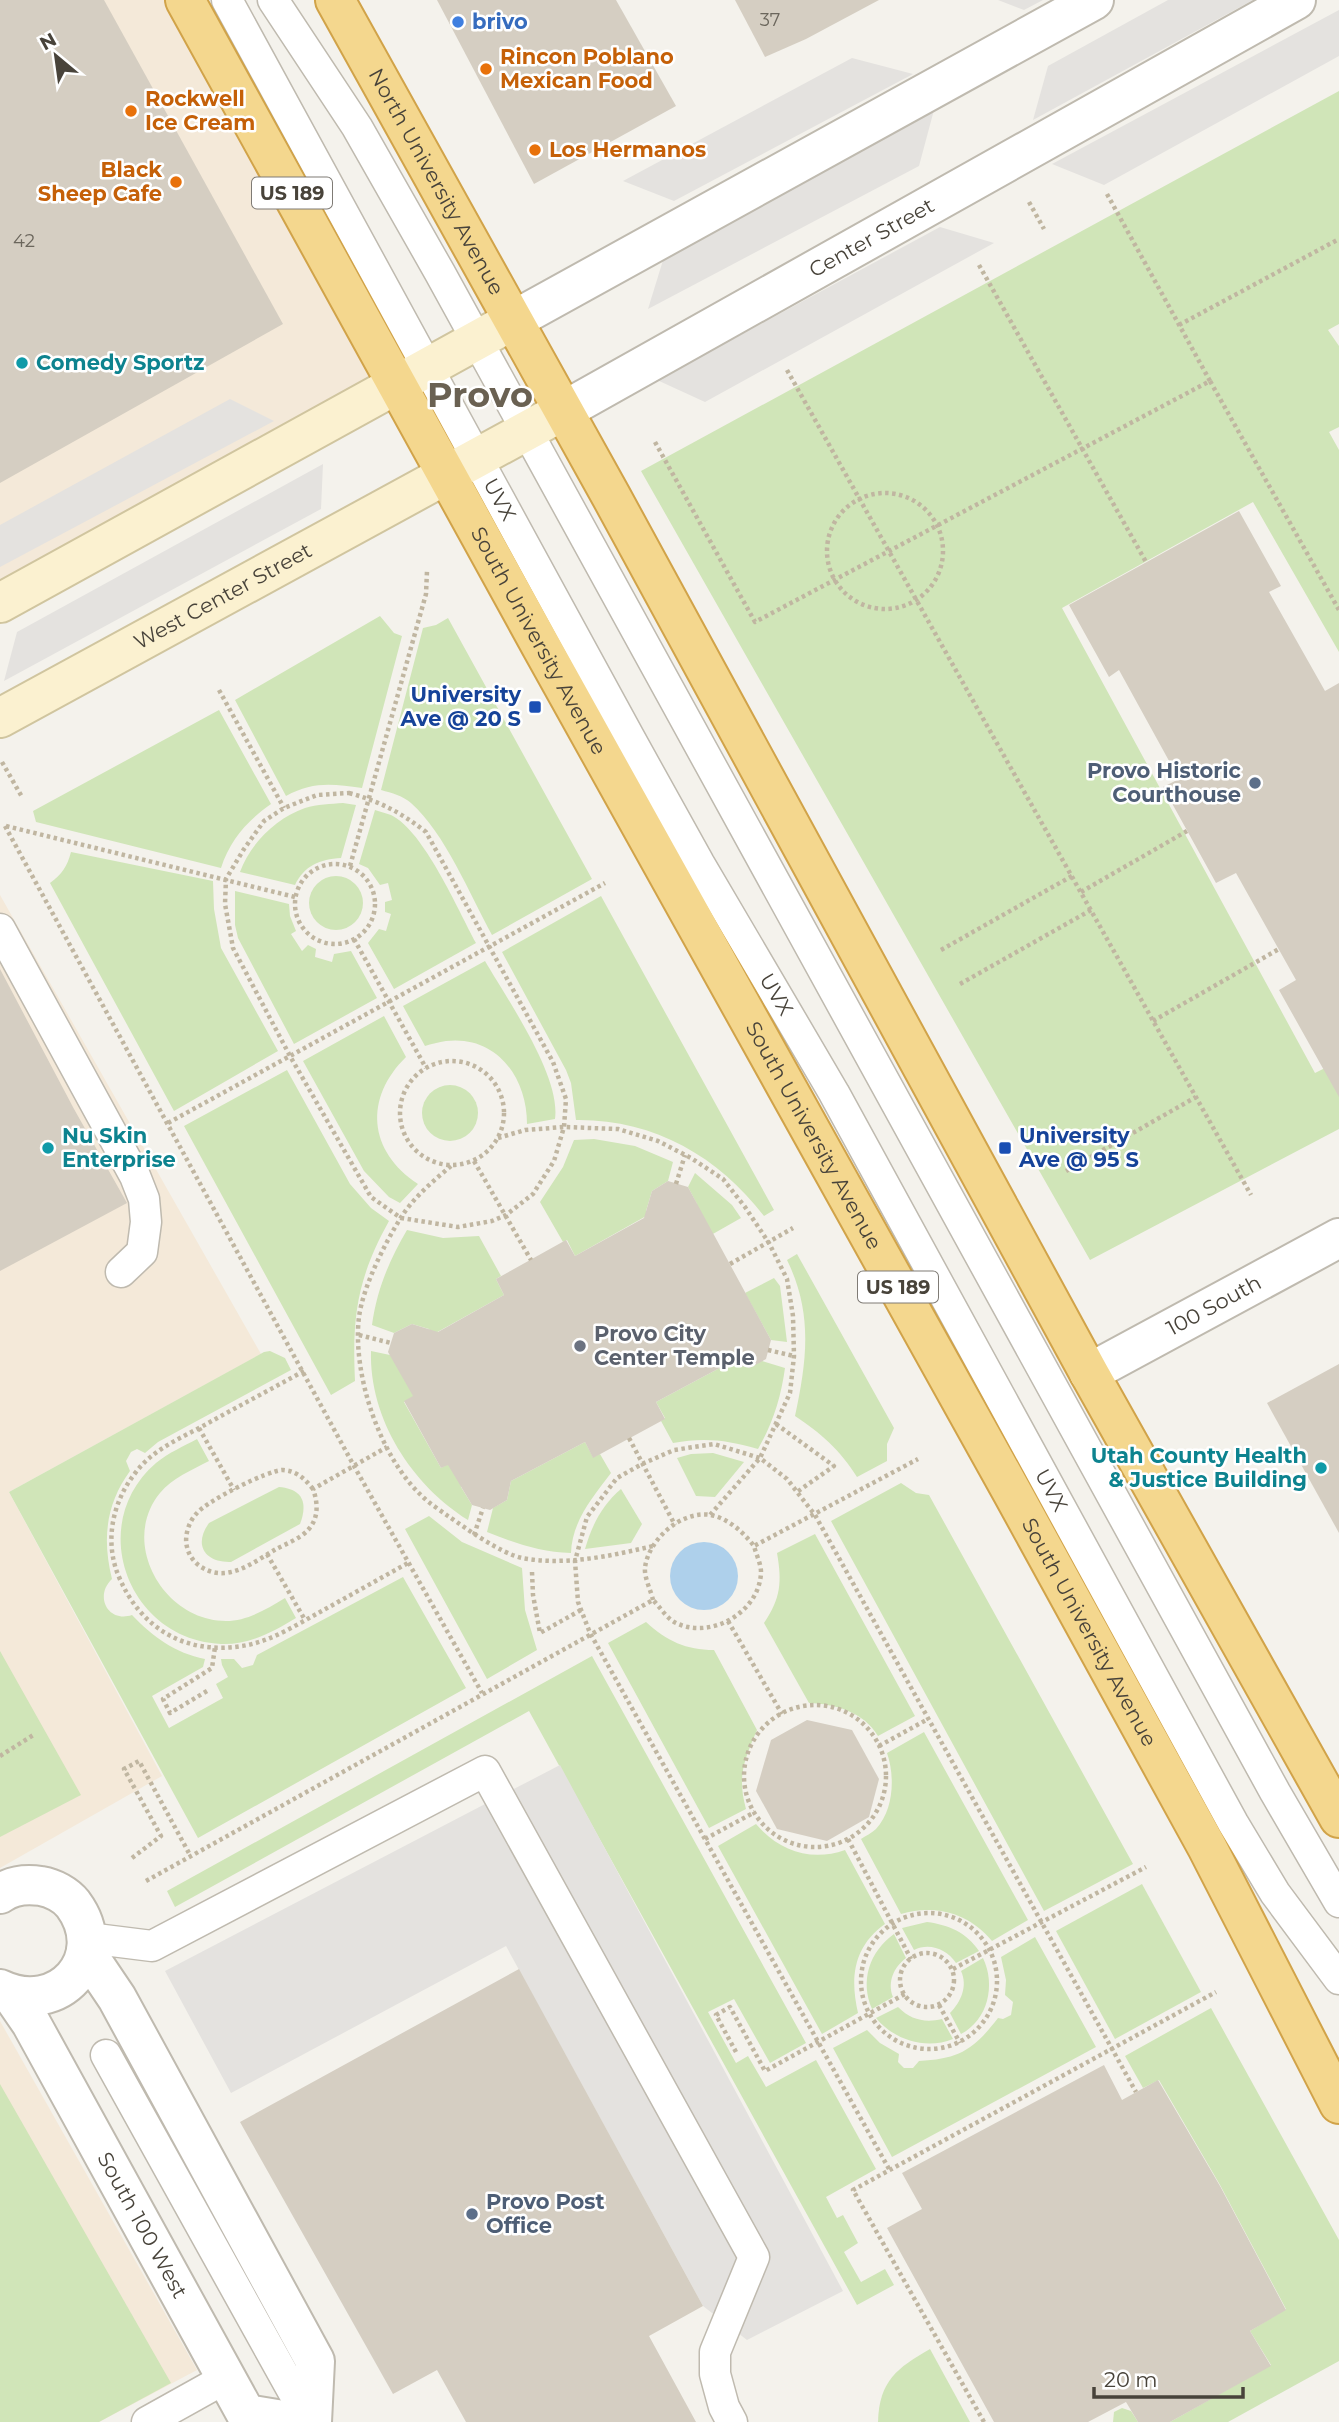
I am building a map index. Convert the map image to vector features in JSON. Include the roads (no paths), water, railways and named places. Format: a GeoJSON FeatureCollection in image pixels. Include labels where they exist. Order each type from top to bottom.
{"type":"FeatureCollection","features":[{"type":"Feature","properties":{"kind":"highway","name":"US 189"},"geometry":{"type":"LineString","coordinates":[[185,0],[413,377]]}},
{"type":"Feature","properties":{"kind":"highway","name":"North University Avenue"},"geometry":{"type":"LineString","coordinates":[[335,0],[563,411]]}},
{"type":"Feature","properties":{"kind":"highway","name":"South University Avenue"},"geometry":{"type":"LineString","coordinates":[[413,377],[422,430],[461,466],[1200,1835],[1339,2104]]}},
{"type":"Feature","properties":{"kind":"highway"},"geometry":{"type":"LineString","coordinates":[[563,411],[1089,1373],[1339,1818]]}},
{"type":"Feature","properties":{"kind":"main road"},"geometry":{"type":"LineString","coordinates":[[0,603],[512,321]]}},
{"type":"Feature","properties":{"kind":"main road","name":"Center Street"},"geometry":{"type":"LineString","coordinates":[[461,466],[563,411]]}},
{"type":"Feature","properties":{"kind":"main road","name":"West Center Street"},"geometry":{"type":"LineString","coordinates":[[0,718],[461,466]]}},
{"type":"Feature","properties":{"kind":"street"},"geometry":{"type":"LineString","coordinates":[[512,321],[1094,0]]}},
{"type":"Feature","properties":{"kind":"street","name":"Center Street"},"geometry":{"type":"LineString","coordinates":[[563,411],[1296,0]]}},
{"type":"Feature","properties":{"kind":"street","name":"100 South"},"geometry":{"type":"LineString","coordinates":[[1089,1373],[1339,1238]]}},
{"type":"Feature","properties":{"kind":"street"},"geometry":{"type":"LineString","coordinates":[[0,1894],[26,1884],[48,1887],[68,1898],[81,1916],[87,1945],[315,2361],[311,2422]]}},
{"type":"Feature","properties":{"kind":"street","name":"South 100 West"},"geometry":{"type":"LineString","coordinates":[[5,1992],[34,1998],[58,1991],[76,1975],[87,1945]]}},
{"type":"Feature","properties":{"kind":"street","name":"South 100 West"},"geometry":{"type":"LineString","coordinates":[[5,1992],[31,2023],[246,2414],[295,2422]]}},
{"type":"Feature","properties":{"kind":"lane","name":"UVX"},"geometry":{"type":"LineString","coordinates":[[227,0],[413,377],[461,466],[699,863],[840,1105],[1233,1823],[1275,1893],[1339,1979]]}},
{"type":"Feature","properties":{"kind":"lane"},"geometry":{"type":"LineString","coordinates":[[274,0],[357,127],[1275,1792],[1339,1902]]}},
{"type":"Feature","properties":{"kind":"lane"},"geometry":{"type":"LineString","coordinates":[[0,929],[135,1175],[144,1199],[146,1222],[142,1252],[121,1272]]}},
{"type":"Feature","properties":{"kind":"lane"},"geometry":{"type":"LineString","coordinates":[[87,1945],[152,1946],[485,1771],[754,2258],[715,2352],[715,2374],[724,2407],[732,2422]]}},
{"type":"Feature","properties":{"kind":"lane"},"geometry":{"type":"LineString","coordinates":[[106,2055],[311,2422]]}},
{"type":"Feature","properties":{"kind":"lane"},"geometry":{"type":"LineString","coordinates":[[147,2422],[226,2378]]}},
{"type":"Feature","properties":{"kind":"water"},"geometry":{"type":"Polygon","coordinates":[[[697,1542],[711,1542],[723,1547],[733,1557],[738,1576],[733,1595],[723,1605],[711,1610],[697,1610],[685,1605],[675,1595],[670,1583],[670,1569],[675,1557],[685,1547],[697,1542]]]}},
{"type":"Feature","properties":{"kind":"place","name":"brivo"},"geometry":{"type":"Point","coordinates":[458,22]}},
{"type":"Feature","properties":{"kind":"place","name":"Rincon Poblano Mexican Food"},"geometry":{"type":"Point","coordinates":[486,69]}},
{"type":"Feature","properties":{"kind":"place","name":"Rockwell Ice Cream"},"geometry":{"type":"Point","coordinates":[131,111]}},
{"type":"Feature","properties":{"kind":"place","name":"Los Hermanos"},"geometry":{"type":"Point","coordinates":[535,150]}},
{"type":"Feature","properties":{"kind":"place","name":"Black Sheep Cafe"},"geometry":{"type":"Point","coordinates":[176,182]}},
{"type":"Feature","properties":{"kind":"place","name":"Comedy Sportz"},"geometry":{"type":"Point","coordinates":[22,363]}},
{"type":"Feature","properties":{"kind":"place","name":"University Ave @ 20 S"},"geometry":{"type":"Point","coordinates":[535,707]}},
{"type":"Feature","properties":{"kind":"place","name":"Provo Historic Courthouse"},"geometry":{"type":"Point","coordinates":[1255,783]}},
{"type":"Feature","properties":{"kind":"place","name":"Nu Skin Enterprise"},"geometry":{"type":"Point","coordinates":[48,1148]}},
{"type":"Feature","properties":{"kind":"place","name":"University Ave @ 95 S"},"geometry":{"type":"Point","coordinates":[1005,1148]}},
{"type":"Feature","properties":{"kind":"place","name":"Provo City Center Temple"},"geometry":{"type":"Point","coordinates":[580,1346]}},
{"type":"Feature","properties":{"kind":"place","name":"Utah County Health & Justice Building"},"geometry":{"type":"Point","coordinates":[1321,1468]}},
{"type":"Feature","properties":{"kind":"place","name":"Provo Post Office"},"geometry":{"type":"Point","coordinates":[472,2214]}},
{"type":"Feature","properties":{"kind":"district","name":"Provo"},"geometry":{"type":"Point","coordinates":[480,395]}}]}
